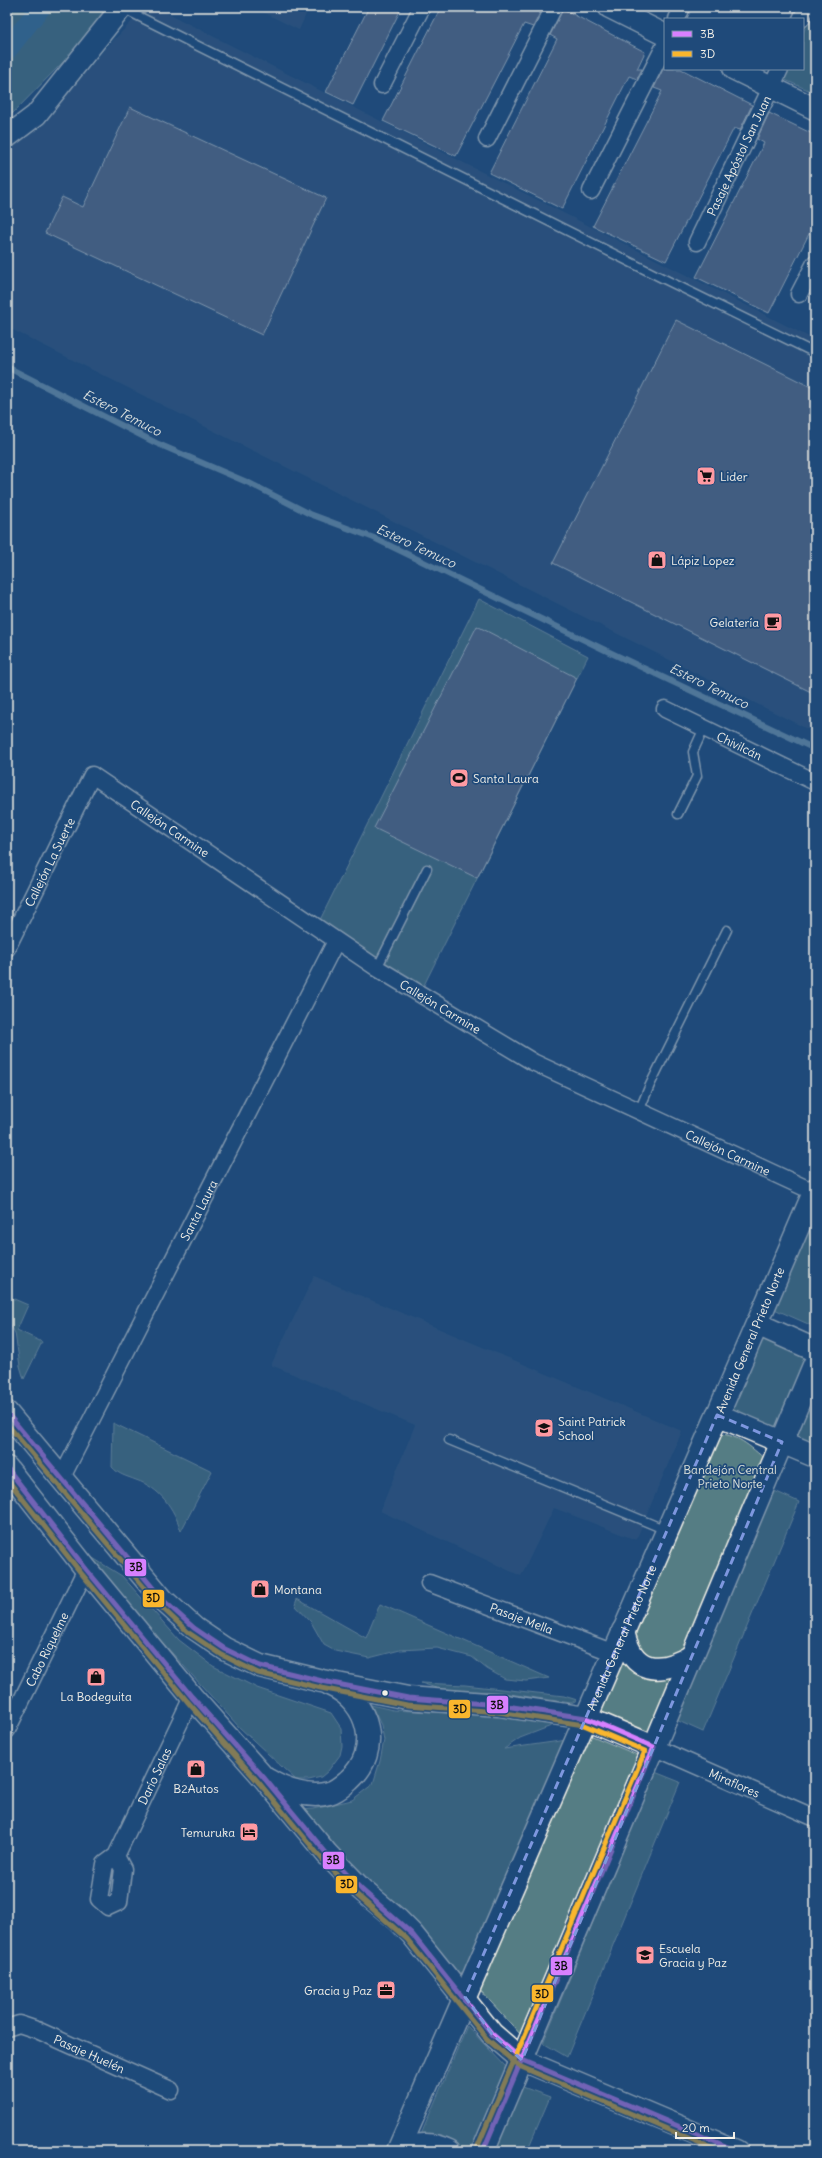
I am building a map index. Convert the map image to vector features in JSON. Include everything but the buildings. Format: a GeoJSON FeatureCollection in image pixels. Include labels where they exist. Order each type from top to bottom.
{"type":"FeatureCollection","features":[{"type":"Feature","properties":{"kind":"main road"},"geometry":{"type":"LineString","coordinates":[[756,1324],[815,1350]]}},
{"type":"Feature","properties":{"kind":"main road","name":"Avenida General Prieto Norte"},"geometry":{"type":"LineString","coordinates":[[398,2151],[756,1324]]}},
{"type":"Feature","properties":{"kind":"main road"},"geometry":{"type":"LineString","coordinates":[[483,2151],[815,1363]]}},
{"type":"Feature","properties":{"kind":"main road"},"geometry":{"type":"LineString","coordinates":[[7,1413],[163,1600],[194,1628],[224,1649],[260,1666],[322,1681],[408,1698],[499,1705],[586,1718],[654,1746]]}},
{"type":"Feature","properties":{"kind":"main road"},"geometry":{"type":"LineString","coordinates":[[717,1415],[815,1456]]}},
{"type":"Feature","properties":{"kind":"main road"},"geometry":{"type":"LineString","coordinates":[[7,1468],[86,1569],[192,1697],[265,1778],[327,1854],[362,1890],[403,1925],[465,1998],[492,2034],[522,2060]]}},
{"type":"Feature","properties":{"kind":"main road"},"geometry":{"type":"LineString","coordinates":[[624,1631],[626,1646],[635,1658],[646,1665],[662,1669],[674,1666],[692,1656]]}},
{"type":"Feature","properties":{"kind":"main road"},"geometry":{"type":"LineString","coordinates":[[265,1778],[285,1788],[306,1794],[329,1793],[340,1788],[357,1773],[364,1762],[369,1736],[363,1712],[340,1689],[322,1681]]}},
{"type":"Feature","properties":{"kind":"main road"},"geometry":{"type":"LineString","coordinates":[[403,2151],[418,2145],[429,2145],[449,2151]]}},
{"type":"Feature","properties":{"kind":"street"},"geometry":{"type":"LineString","coordinates":[[7,137],[36,115],[122,7]]}},
{"type":"Feature","properties":{"kind":"street"},"geometry":{"type":"LineString","coordinates":[[382,85],[422,7]]}},
{"type":"Feature","properties":{"kind":"street"},"geometry":{"type":"LineString","coordinates":[[487,139],[554,7]]}},
{"type":"Feature","properties":{"kind":"street"},"geometry":{"type":"LineString","coordinates":[[609,7],[664,34]]}},
{"type":"Feature","properties":{"kind":"street"},"geometry":{"type":"LineString","coordinates":[[677,18],[682,7]]}},
{"type":"Feature","properties":{"kind":"street"},"geometry":{"type":"LineString","coordinates":[[802,18],[807,7]]}},
{"type":"Feature","properties":{"kind":"street"},"geometry":{"type":"LineString","coordinates":[[591,191],[664,47]]}},
{"type":"Feature","properties":{"kind":"street"},"geometry":{"type":"LineString","coordinates":[[736,70],[815,110]]}},
{"type":"Feature","properties":{"kind":"street","name":"Pasaje Apóstol San Juan"},"geometry":{"type":"LineString","coordinates":[[697,242],[780,70]]}},
{"type":"Feature","properties":{"kind":"street"},"geometry":{"type":"LineString","coordinates":[[799,294],[815,263]]}},
{"type":"Feature","properties":{"kind":"street","name":"Chivilcán"},"geometry":{"type":"LineString","coordinates":[[665,709],[815,782]]}},
{"type":"Feature","properties":{"kind":"street","name":"Callejón Carmine"},"geometry":{"type":"LineString","coordinates":[[92,775],[377,968],[533,1062],[814,1190]]}},
{"type":"Feature","properties":{"kind":"street","name":"Callejón La Suerte"},"geometry":{"type":"LineString","coordinates":[[7,948],[92,775]]}},
{"type":"Feature","properties":{"kind":"street","name":"Santa Laura"},"geometry":{"type":"LineString","coordinates":[[61,1479],[336,941]]}},
{"type":"Feature","properties":{"kind":"street","name":"Avenida General Prieto Norte"},"geometry":{"type":"LineString","coordinates":[[756,1324],[814,1190]]}},
{"type":"Feature","properties":{"kind":"street","name":"Cabo Riquelme"},"geometry":{"type":"LineString","coordinates":[[7,1730],[86,1569]]}},
{"type":"Feature","properties":{"kind":"street","name":"Pasaje Mella"},"geometry":{"type":"LineString","coordinates":[[429,1583],[614,1653]]}},
{"type":"Feature","properties":{"kind":"street","name":"Darío Salas"},"geometry":{"type":"LineString","coordinates":[[116,1856],[192,1697]]}},
{"type":"Feature","properties":{"kind":"street","name":"Miraflores"},"geometry":{"type":"LineString","coordinates":[[654,1746],[815,1818]]}},
{"type":"Feature","properties":{"kind":"street","name":"Pasaje Huelén"},"geometry":{"type":"LineString","coordinates":[[7,2028],[19,2024],[37,2030],[171,2090]]}},
{"type":"Feature","properties":{"kind":"street"},"geometry":{"type":"LineString","coordinates":[[522,2060],[737,2151]]}},
{"type":"Feature","properties":{"kind":"lane"},"geometry":{"type":"LineString","coordinates":[[122,7],[654,275],[815,353]]}},
{"type":"Feature","properties":{"kind":"lane"},"geometry":{"type":"LineString","coordinates":[[678,814],[697,776],[693,752],[704,728]]}},
{"type":"Feature","properties":{"kind":"lane"},"geometry":{"type":"LineString","coordinates":[[377,968],[427,870]]}},
{"type":"Feature","properties":{"kind":"lane"},"geometry":{"type":"LineString","coordinates":[[639,1111],[650,1085],[727,930]]}},
{"type":"Feature","properties":{"kind":"lane"},"geometry":{"type":"LineString","coordinates":[[449,1440],[667,1530]]}},
{"type":"Feature","properties":{"kind":"highlighted area"},"geometry":{"type":"Polygon","coordinates":[[[717,1415],[782,1442],[522,2060],[492,2034],[465,1997],[717,1415]]]}},
{"type":"Feature","properties":{"kind":"shaded area"},"geometry":{"type":"Polygon","coordinates":[[[146,7],[155,7],[815,340],[815,733],[7,327],[7,150],[51,113],[106,48],[146,7]]]}},
{"type":"Feature","properties":{"kind":"shaded area"},"geometry":{"type":"Polygon","coordinates":[[[253,7],[321,7],[319,13],[307,12],[299,30],[253,7]]]}},
{"type":"Feature","properties":{"kind":"shaded area","name":"Saint Patrick School"},"geometry":{"type":"Polygon","coordinates":[[[314,1276],[682,1431],[636,1540],[554,1508],[521,1576],[380,1511],[415,1425],[271,1365],[314,1276]]]}},
{"type":"Feature","properties":{"kind":"green space"},"geometry":{"type":"Polygon","coordinates":[[[7,7],[107,7],[67,58],[7,119],[7,7]]]}},
{"type":"Feature","properties":{"kind":"green space"},"geometry":{"type":"Polygon","coordinates":[[[815,7],[815,93],[783,79],[787,70],[804,70],[804,31],[815,7]]]}},
{"type":"Feature","properties":{"kind":"green space","name":"Santa Laura"},"geometry":{"type":"Polygon","coordinates":[[[479,599],[588,656],[422,989],[318,924],[479,599]]]}},
{"type":"Feature","properties":{"kind":"green space"},"geometry":{"type":"Polygon","coordinates":[[[815,1212],[815,1327],[772,1308],[815,1212]]]}},
{"type":"Feature","properties":{"kind":"green space"},"geometry":{"type":"Polygon","coordinates":[[[7,1296],[28,1305],[17,1330],[42,1342],[24,1379],[20,1366],[15,1333],[7,1319],[7,1296]]]}},
{"type":"Feature","properties":{"kind":"green space","name":"Bandejón Central Prieto Norte"},"geometry":{"type":"Polygon","coordinates":[[[760,1338],[813,1361],[783,1430],[728,1408],[760,1338]]]}},
{"type":"Feature","properties":{"kind":"green space"},"geometry":{"type":"Polygon","coordinates":[[[815,1384],[815,1448],[793,1439],[815,1384]]]}},
{"type":"Feature","properties":{"kind":"green space"},"geometry":{"type":"Polygon","coordinates":[[[113,1423],[212,1471],[181,1531],[170,1507],[159,1494],[145,1484],[120,1474],[112,1467],[113,1423]]]}},
{"type":"Feature","properties":{"kind":"green space","name":"Bandejón Central Prieto Norte"},"geometry":{"type":"Polygon","coordinates":[[[718,1434],[740,1440],[769,1462],[652,1735],[599,1711],[718,1434]]]}},
{"type":"Feature","properties":{"kind":"green space"},"geometry":{"type":"Polygon","coordinates":[[[770,1489],[799,1502],[703,1732],[674,1719],[770,1489]]]}},
{"type":"Feature","properties":{"kind":"green space"},"geometry":{"type":"Polygon","coordinates":[[[83,1552],[122,1576],[179,1640],[213,1666],[257,1688],[331,1713],[341,1728],[342,1746],[340,1755],[328,1771],[321,1777],[309,1780],[296,1780],[239,1727],[116,1591],[83,1552]]]}},
{"type":"Feature","properties":{"kind":"green space"},"geometry":{"type":"Polygon","coordinates":[[[297,1599],[366,1638],[380,1604],[549,1678],[526,1681],[505,1679],[487,1669],[472,1657],[437,1648],[400,1650],[369,1658],[335,1651],[324,1645],[311,1622],[295,1605],[297,1599]]]}},
{"type":"Feature","properties":{"kind":"green space"},"geometry":{"type":"Polygon","coordinates":[[[421,1683],[465,1685],[564,1696],[577,1700],[571,1703],[496,1692],[448,1692],[421,1683]]]}},
{"type":"Feature","properties":{"kind":"green space"},"geometry":{"type":"Polygon","coordinates":[[[371,1705],[393,1710],[509,1716],[559,1723],[520,1738],[504,1749],[567,1740],[461,1983],[390,1901],[297,1810],[313,1809],[352,1800],[373,1784],[380,1761],[384,1740],[381,1725],[371,1705]]]}},
{"type":"Feature","properties":{"kind":"green space"},"geometry":{"type":"Polygon","coordinates":[[[590,1735],[642,1757],[522,2036],[480,1990],[590,1735]]]}},
{"type":"Feature","properties":{"kind":"green space"},"geometry":{"type":"Polygon","coordinates":[[[655,1772],[680,1782],[567,2057],[543,2043],[655,1772]]]}},
{"type":"Feature","properties":{"kind":"green space"},"geometry":{"type":"Polygon","coordinates":[[[467,2026],[508,2069],[473,2151],[414,2151],[467,2026]]]}},
{"type":"Feature","properties":{"kind":"green space"},"geometry":{"type":"Polygon","coordinates":[[[520,2086],[550,2097],[527,2151],[492,2151],[520,2086]]]}},
{"type":"Feature","properties":{"kind":"waterway"},"geometry":{"type":"LineString","coordinates":[[7,50],[41,7]]}},
{"type":"Feature","properties":{"kind":"waterway","name":"Estero Temuco"},"geometry":{"type":"LineString","coordinates":[[7,367],[156,443],[249,483],[310,514],[374,538],[605,650],[815,749]]}},
{"type":"Feature","properties":{"kind":"transit line","name":"3B"},"geometry":{"type":"LineString","coordinates":[[7,1413],[163,1600],[194,1628],[225,1649],[260,1666],[322,1681],[408,1698],[499,1705],[586,1718],[654,1747],[483,2151]]}},
{"type":"Feature","properties":{"kind":"transit line","name":"3D"},"geometry":{"type":"LineString","coordinates":[[7,1424],[158,1604],[189,1633],[222,1655],[258,1673],[321,1688],[407,1705],[498,1712],[584,1725],[645,1751],[477,2148]]}},
{"type":"Feature","properties":{"kind":"transit line","name":"3B"},"geometry":{"type":"LineString","coordinates":[[8,1469],[86,1569],[192,1697],[265,1779],[327,1854],[362,1890],[412,1934],[492,2034],[522,2060],[737,2151]]}},
{"type":"Feature","properties":{"kind":"transit line","name":"3D"},"geometry":{"type":"LineString","coordinates":[[7,1479],[81,1573],[187,1701],[260,1784],[322,1859],[357,1895],[407,1939],[487,2039],[519,2066],[719,2151]]}},
{"type":"Feature","properties":{"kind":"place","name":"Lider"},"geometry":{"type":"Point","coordinates":[706,476]}},
{"type":"Feature","properties":{"kind":"place","name":"Lápiz Lopez"},"geometry":{"type":"Point","coordinates":[657,560]}},
{"type":"Feature","properties":{"kind":"place","name":"Gelatería"},"geometry":{"type":"Point","coordinates":[773,622]}},
{"type":"Feature","properties":{"kind":"place","name":"Santa Laura"},"geometry":{"type":"Point","coordinates":[459,778]}},
{"type":"Feature","properties":{"kind":"place","name":"Saint Patrick School"},"geometry":{"type":"Point","coordinates":[544,1428]}},
{"type":"Feature","properties":{"kind":"place","name":"Montana"},"geometry":{"type":"Point","coordinates":[260,1589]}},
{"type":"Feature","properties":{"kind":"place","name":"La Bodeguita"},"geometry":{"type":"Point","coordinates":[96,1677]}},
{"type":"Feature","properties":{"kind":"place","name":"B2Autos"},"geometry":{"type":"Point","coordinates":[196,1769]}},
{"type":"Feature","properties":{"kind":"place","name":"Temuruka"},"geometry":{"type":"Point","coordinates":[249,1832]}},
{"type":"Feature","properties":{"kind":"place","name":"Escuela Gracia y Paz"},"geometry":{"type":"Point","coordinates":[645,1955]}},
{"type":"Feature","properties":{"kind":"place","name":"Gracia y Paz"},"geometry":{"type":"Point","coordinates":[386,1990]}}]}
